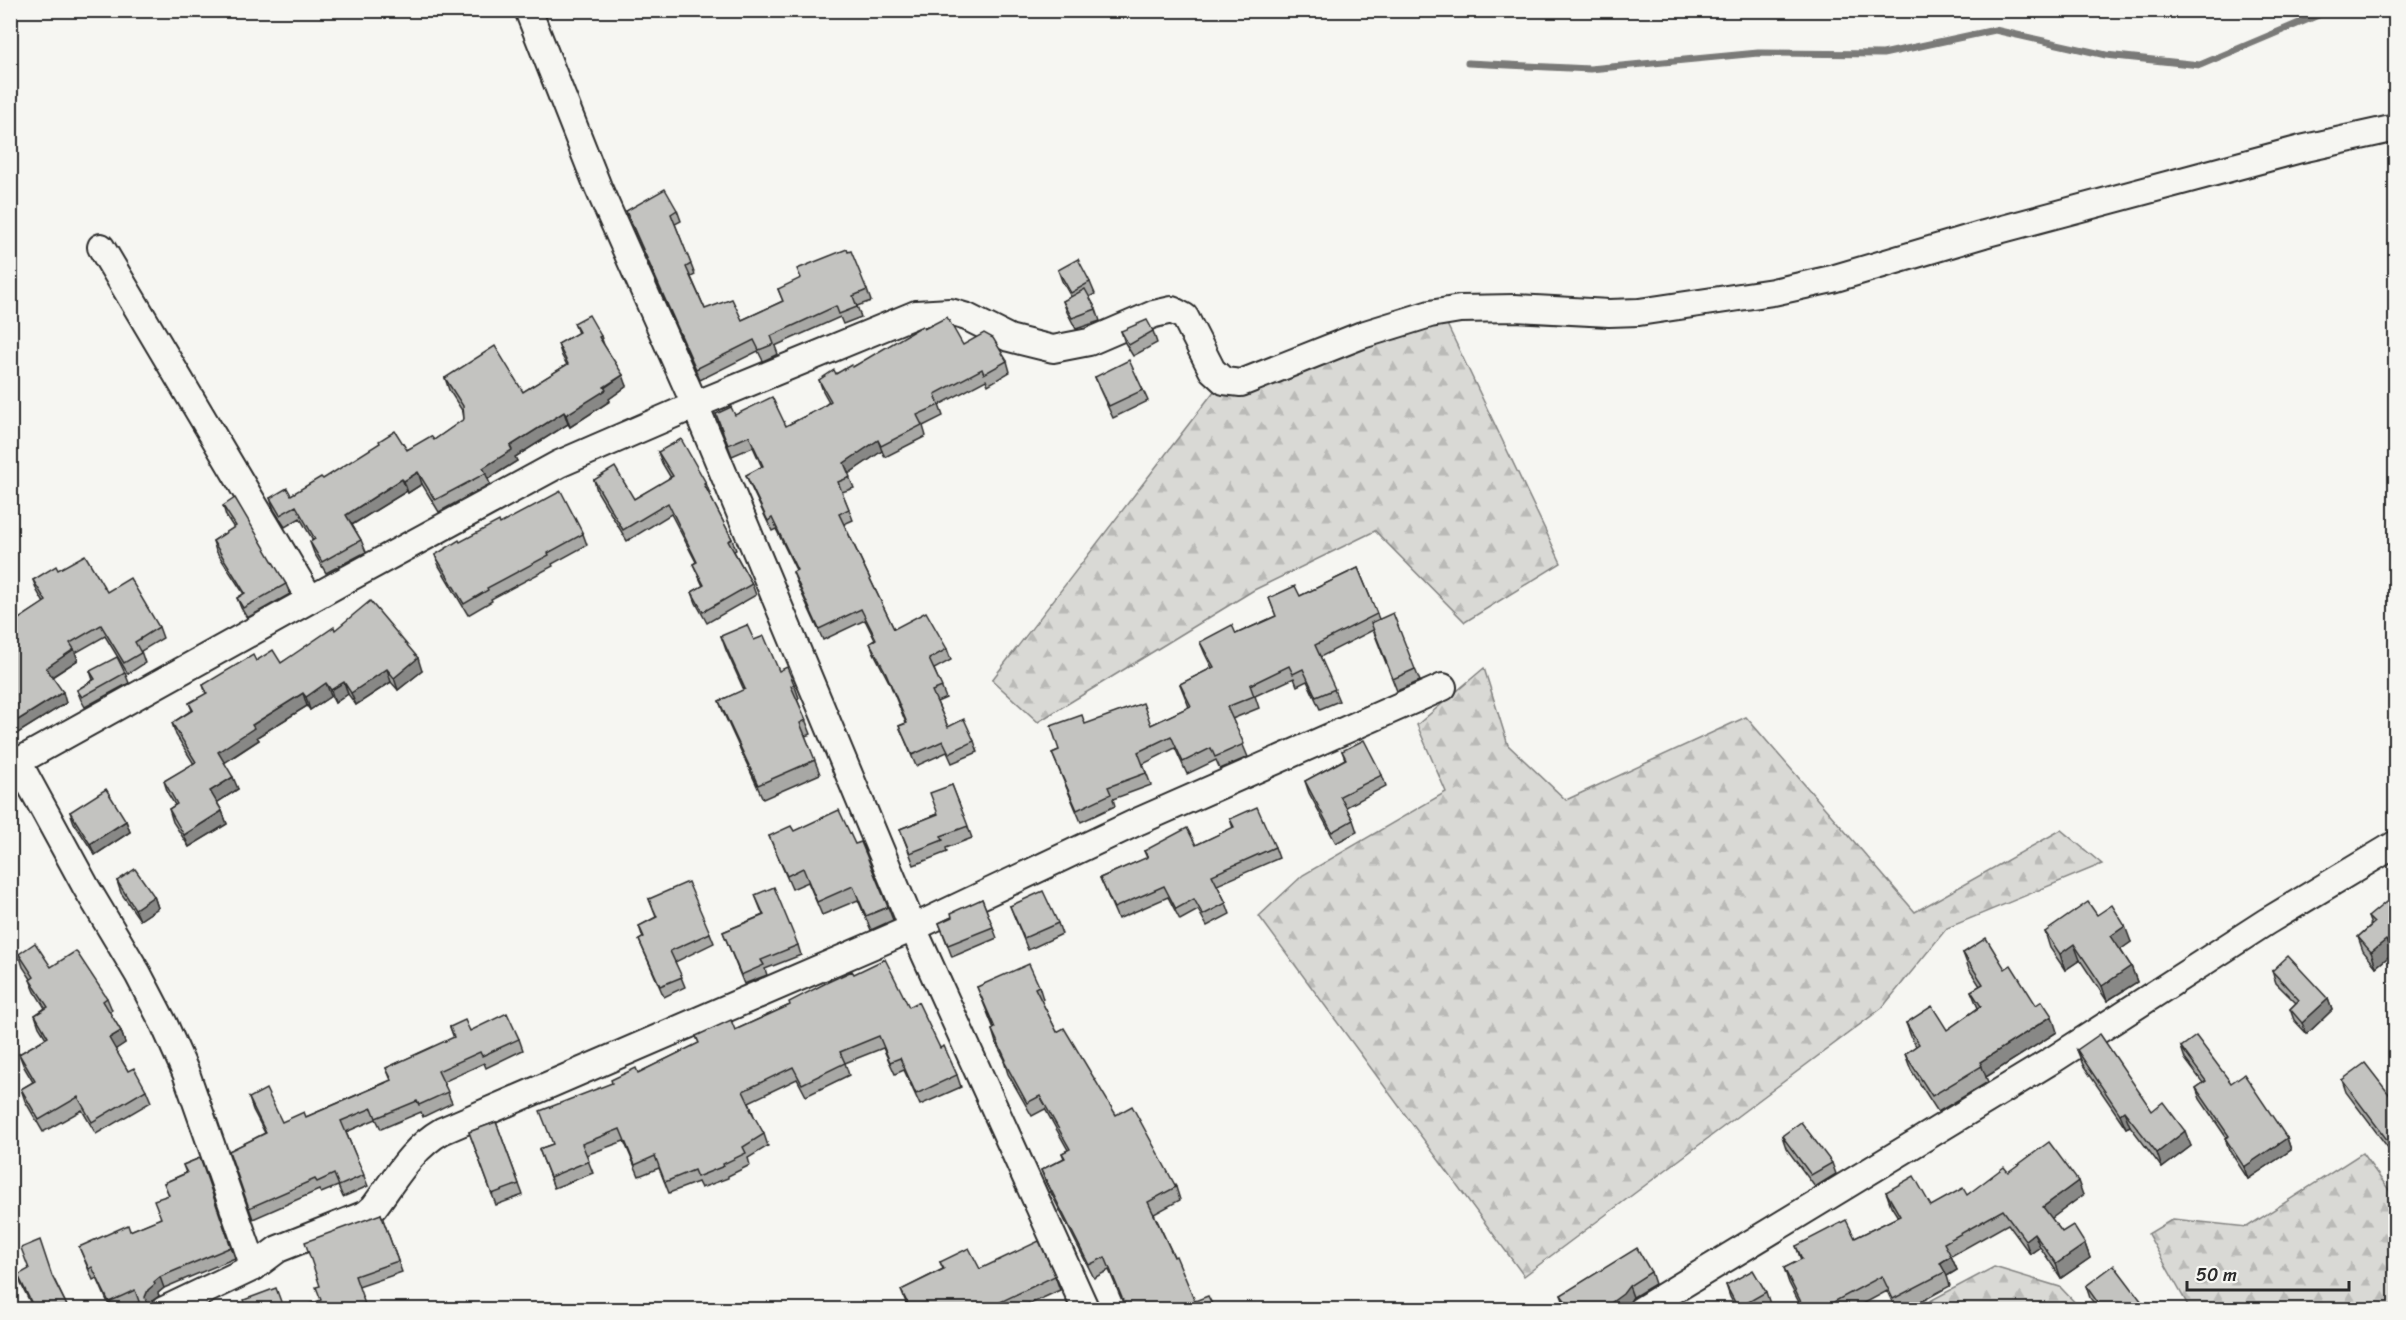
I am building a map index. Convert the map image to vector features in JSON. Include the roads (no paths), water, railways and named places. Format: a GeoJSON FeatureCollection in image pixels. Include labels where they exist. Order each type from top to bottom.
{"type":"FeatureCollection","features":[{"type":"Feature","properties":{"kind":"street"},"geometry":{"type":"LineString","coordinates":[[528,10],[572,126],[695,405],[913,928],[1086,1310]]}},
{"type":"Feature","properties":{"kind":"street"},"geometry":{"type":"LineString","coordinates":[[254,1267],[186,1073],[164,1024],[138,974],[14,764],[310,599],[559,464],[916,314],[950,312],[967,317],[1009,338],[1053,349],[1089,342],[1154,314],[1172,310],[1185,317],[1212,370],[1224,381],[1241,383],[1362,335],[1430,314],[1460,309],[1515,308],[1609,313],[1640,312],[1773,292],[1832,279],[1984,234],[2289,152],[2396,128]]}},
{"type":"Feature","properties":{"kind":"street"},"geometry":{"type":"LineString","coordinates":[[101,248],[310,599]]}},
{"type":"Feature","properties":{"kind":"street"},"geometry":{"type":"LineString","coordinates":[[164,1310],[254,1267],[289,1245],[366,1214],[374,1207],[417,1150],[442,1131],[913,928],[1139,821],[1443,687]]}},
{"type":"Feature","properties":{"kind":"street"},"geometry":{"type":"LineString","coordinates":[[1641,1310],[2051,1061],[2266,922],[2396,844]]}},
{"type":"Feature","properties":{"kind":"waterway"},"geometry":{"type":"LineString","coordinates":[[1468,63],[1590,69],[1758,53],[1883,54],[1995,30],[2106,55],[2200,65],[2330,10]]}}]}
